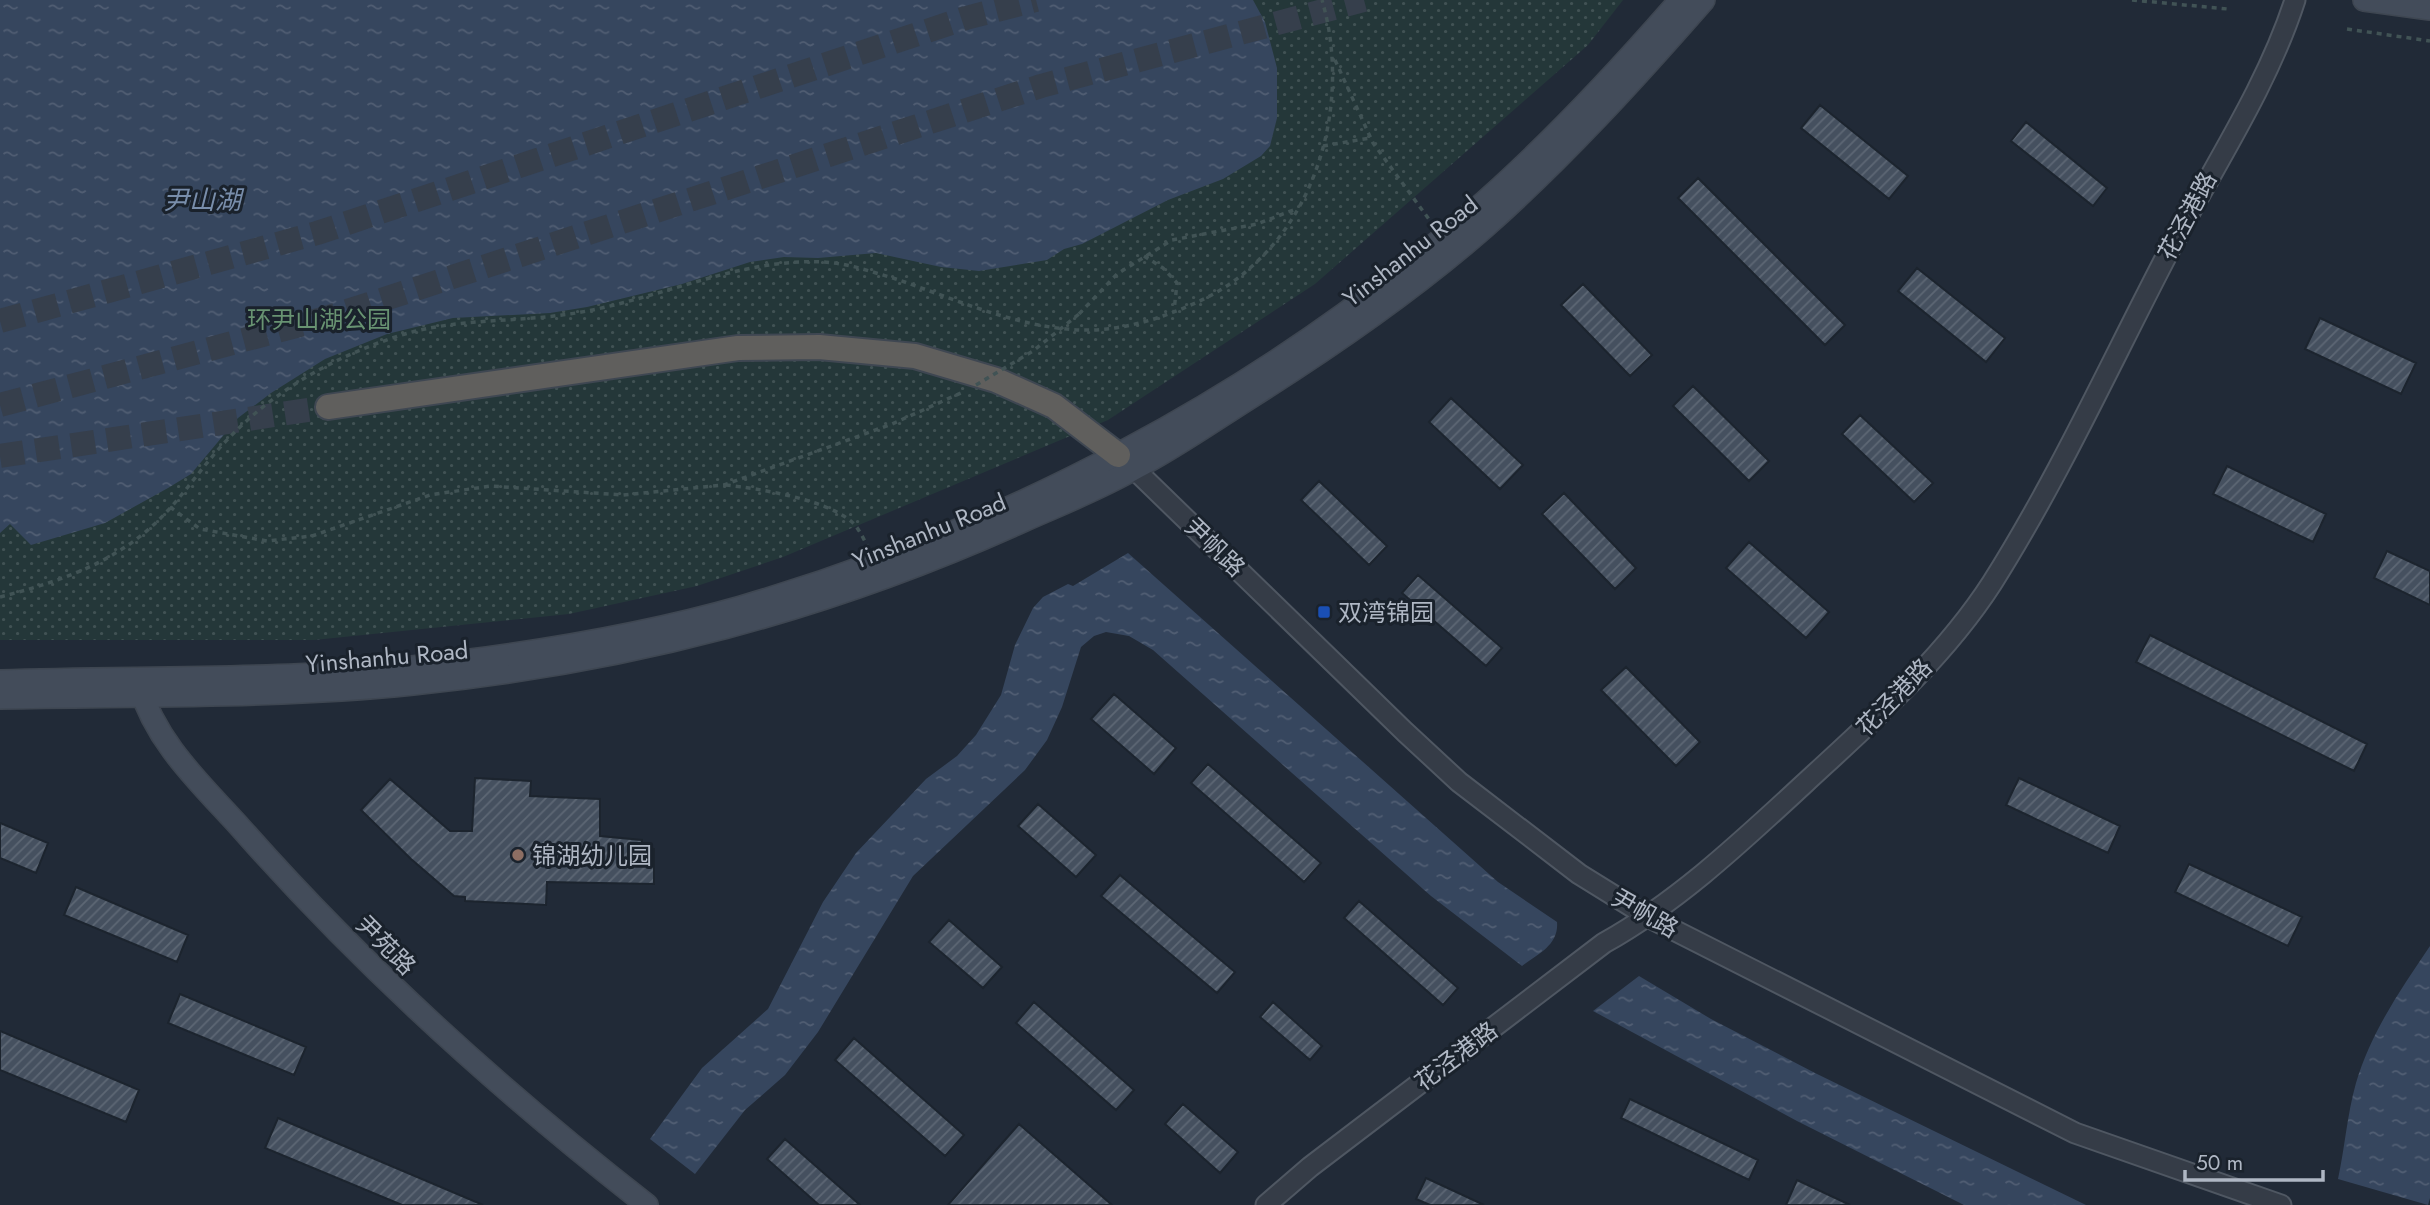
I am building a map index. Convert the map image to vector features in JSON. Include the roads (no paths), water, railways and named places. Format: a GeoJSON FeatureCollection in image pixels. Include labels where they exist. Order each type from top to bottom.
{"type":"FeatureCollection","features":[{"type":"Feature","properties":{"kind":"highway"},"geometry":{"type":"LineString","coordinates":[[328,407],[738,348],[819,347],[915,356],[996,380],[1054,406],[1127,462]]}},
{"type":"Feature","properties":{"kind":"main road","name":"Yinshanhu Road"},"geometry":{"type":"LineString","coordinates":[[0,698],[393,669],[539,650],[630,633],[738,608],[947,534],[1127,462],[1297,346],[1442,237],[1582,108],[1680,0]]}},
{"type":"Feature","properties":{"kind":"main road","name":"Yinshanhu Road"},"geometry":{"type":"LineString","coordinates":[[0,681],[140,687],[414,684],[648,648],[757,621],[855,590],[965,548],[1310,360],[1394,300],[1479,232],[1543,174],[1598,118],[1704,0]]}},
{"type":"Feature","properties":{"kind":"main road"},"geometry":{"type":"LineString","coordinates":[[2364,0],[2430,9]]}},
{"type":"Feature","properties":{"kind":"main road","name":"尹苑路"},"geometry":{"type":"LineString","coordinates":[[140,687],[162,739],[302,897],[406,1002],[647,1205]]}},
{"type":"Feature","properties":{"kind":"street","name":"花泾港路"},"geometry":{"type":"LineString","coordinates":[[1266,1205],[1310,1167],[1604,943],[1650,918],[1752,832],[1868,725],[1955,635],[1991,584],[2041,501],[2194,204],[2282,42],[2295,0]]}},
{"type":"Feature","properties":{"kind":"street","name":"尹帆路"},"geometry":{"type":"LineString","coordinates":[[1127,462],[1405,732],[1460,782],[1579,874],[1650,918],[2075,1133],[2281,1205]]}},
{"type":"Feature","properties":{"kind":"water","name":"尹山湖"},"geometry":{"type":"Polygon","coordinates":[[[0,0],[1253,0],[1265,22],[1277,68],[1277,118],[1270,146],[1261,156],[1223,179],[1168,200],[1082,244],[1064,249],[1047,260],[979,271],[941,267],[876,253],[818,258],[784,257],[750,262],[682,284],[587,307],[550,313],[453,318],[387,334],[325,359],[271,393],[238,418],[191,474],[168,488],[105,523],[31,545],[10,524],[0,533],[0,0]]]}},
{"type":"Feature","properties":{"kind":"water"},"geometry":{"type":"Polygon","coordinates":[[[1128,553],[1498,882],[1557,922],[1555,937],[1551,943],[1522,966],[1431,896],[1153,650],[1129,636],[1106,632],[1094,636],[1081,647],[1062,707],[1047,740],[1025,770],[913,876],[818,1032],[785,1075],[745,1110],[695,1174],[650,1139],[702,1068],[768,1009],[823,902],[856,853],[926,779],[957,756],[976,735],[1001,695],[1015,645],[1033,608],[1043,597],[1068,584],[1073,586],[1128,553]]]}},
{"type":"Feature","properties":{"kind":"water"},"geometry":{"type":"Polygon","coordinates":[[[2430,946],[2428,1205],[2338,1179],[2350,1107],[2362,1064],[2388,1012],[2430,946]]]}},
{"type":"Feature","properties":{"kind":"water"},"geometry":{"type":"Polygon","coordinates":[[[1639,976],[1711,1019],[1815,1073],[2086,1205],[1964,1205],[1797,1121],[1593,1011],[1639,976]]]}},
{"type":"Feature","properties":{"kind":"tunnel"},"geometry":{"type":"LineString","coordinates":[[0,321],[317,233],[966,18],[1036,0]]}},
{"type":"Feature","properties":{"kind":"tunnel"},"geometry":{"type":"LineString","coordinates":[[0,405],[326,318],[1041,86],[1364,0]]}},
{"type":"Feature","properties":{"kind":"tunnel"},"geometry":{"type":"LineString","coordinates":[[0,456],[328,407]]}},
{"type":"Feature","properties":{"kind":"place","name":"双湾锦园"},"geometry":{"type":"Point","coordinates":[1324,612]}},
{"type":"Feature","properties":{"kind":"place","name":"锦湖幼儿园"},"geometry":{"type":"Point","coordinates":[518,855]}},
{"type":"Feature","properties":{"kind":"park label","name":"环尹山湖公园"},"geometry":{"type":"Point","coordinates":[319,319]}}]}
